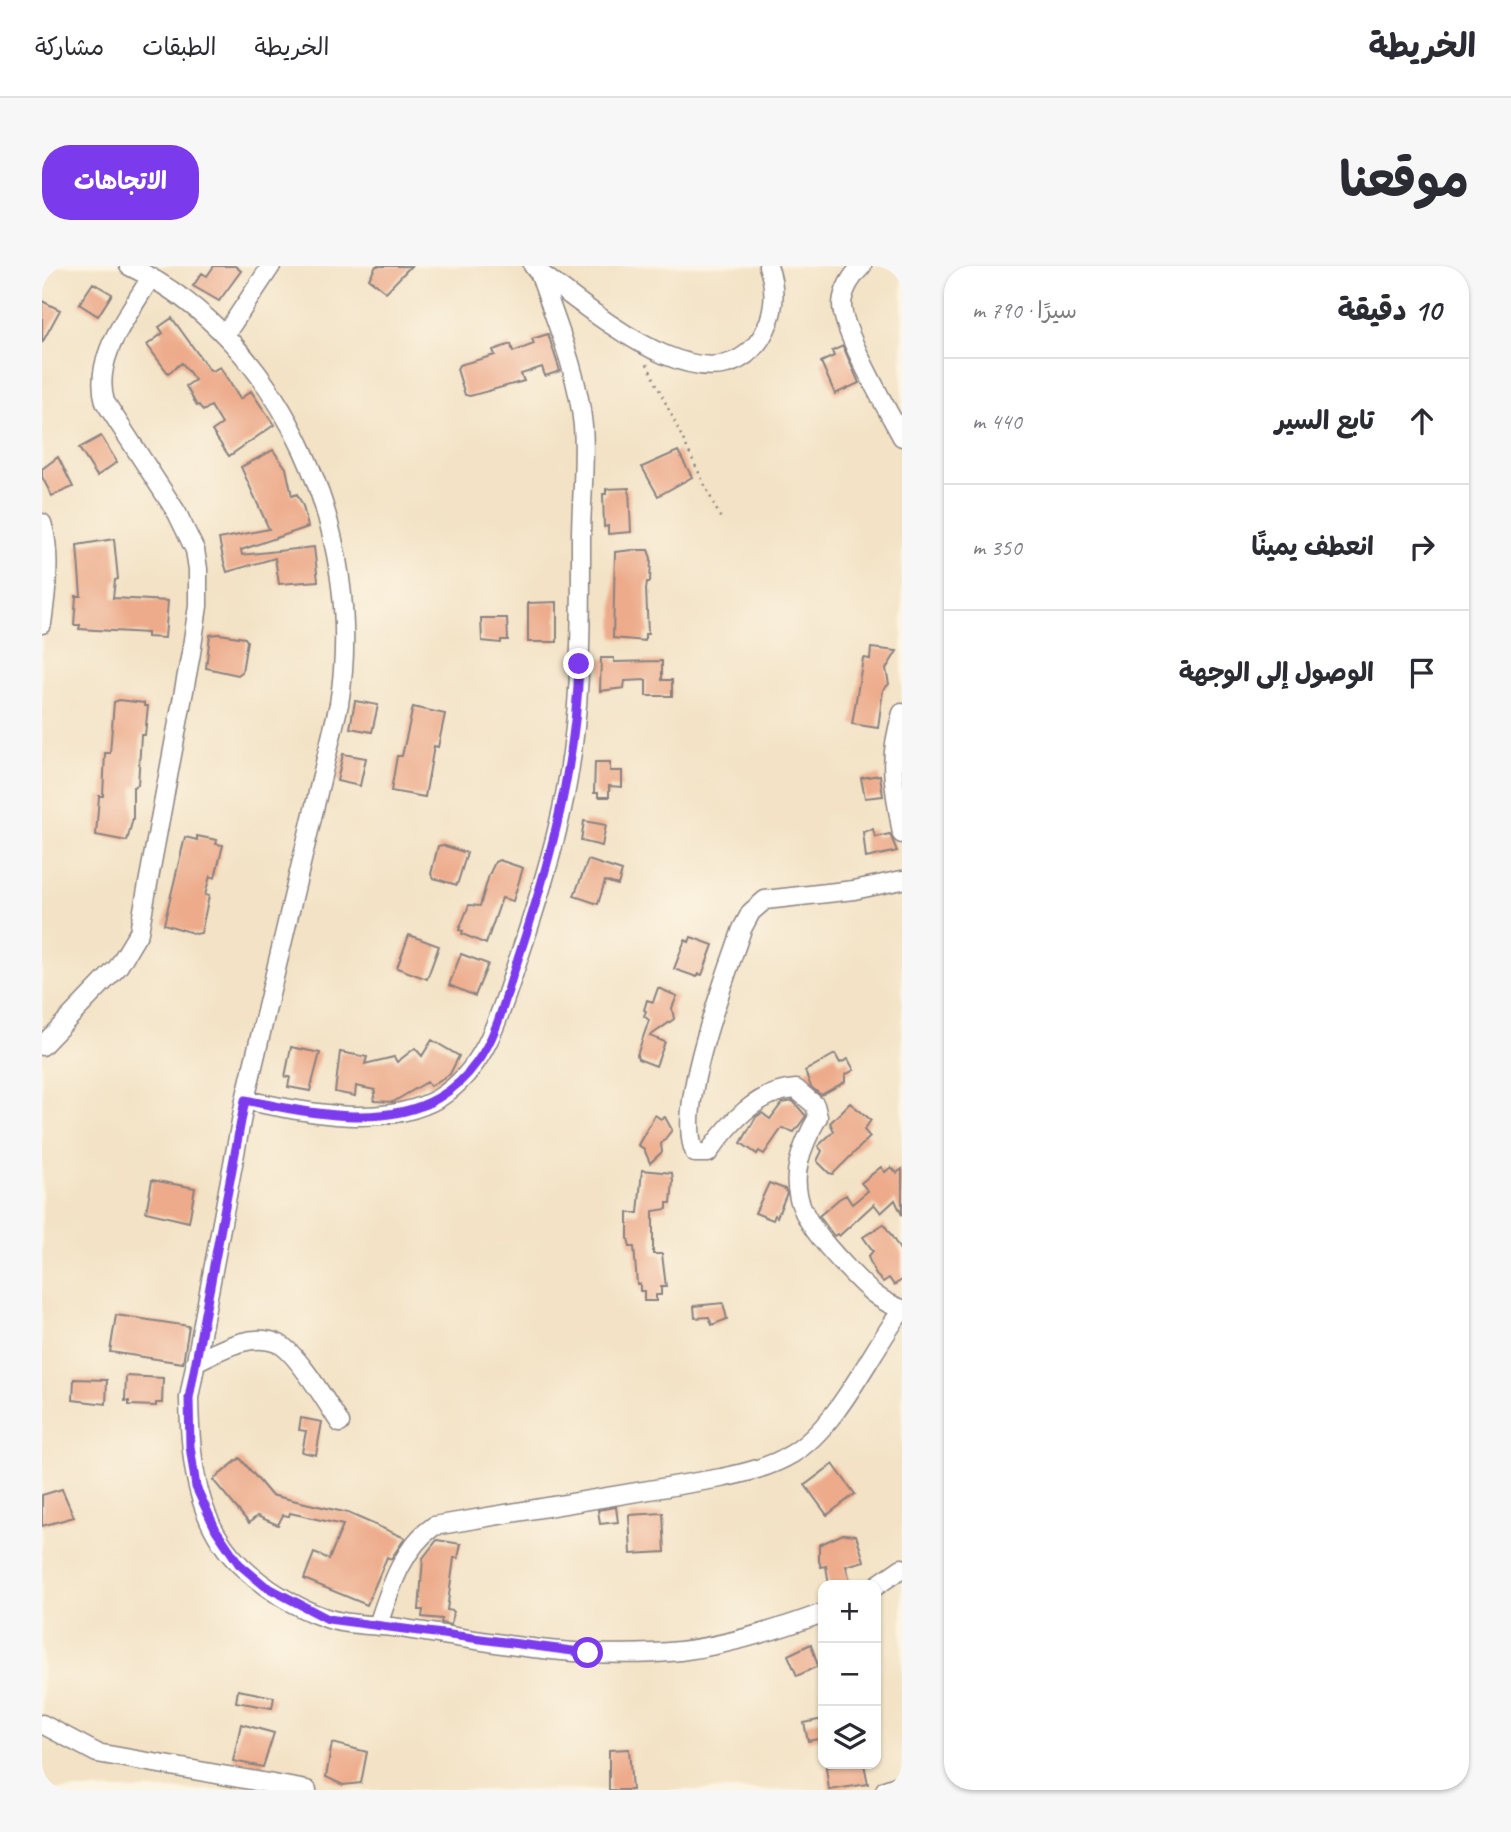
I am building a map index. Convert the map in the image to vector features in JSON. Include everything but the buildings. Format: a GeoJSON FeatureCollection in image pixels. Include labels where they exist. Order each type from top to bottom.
{"type":"FeatureCollection","features":[{"type":"Feature","properties":{"kind":"street"},"geometry":{"type":"LineString","coordinates":[[129,266],[151,277],[225,335],[278,403],[305,458],[337,550],[346,637],[339,704],[245,1100],[189,1398],[190,1446],[196,1487],[216,1530],[239,1564],[265,1586],[328,1619],[485,1642],[614,1655],[713,1646],[776,1630],[818,1615]]}},
{"type":"Feature","properties":{"kind":"street"},"geometry":{"type":"LineString","coordinates":[[225,335],[271,266]]}},
{"type":"Feature","properties":{"kind":"street"},"geometry":{"type":"LineString","coordinates":[[536,269],[636,340],[684,362],[712,367],[736,363],[751,354],[765,332],[772,314],[775,288],[768,266]]}},
{"type":"Feature","properties":{"kind":"street"},"geometry":{"type":"LineString","coordinates":[[862,266],[846,287],[842,310],[852,337],[902,437]]}},
{"type":"Feature","properties":{"kind":"street"},"geometry":{"type":"LineString","coordinates":[[245,1100],[350,1114],[383,1115],[420,1107],[458,1083],[478,1062],[494,1031],[543,880],[562,809],[578,686],[583,427],[571,369],[536,269]]}},
{"type":"Feature","properties":{"kind":"street"},"geometry":{"type":"LineString","coordinates":[[42,1046],[118,967],[139,932],[198,606],[195,550],[177,513],[104,402],[101,388],[100,372],[107,352],[151,277]]}},
{"type":"Feature","properties":{"kind":"street"},"geometry":{"type":"LineString","coordinates":[[42,523],[46,535],[47,568],[42,624]]}},
{"type":"Feature","properties":{"kind":"street"},"geometry":{"type":"LineString","coordinates":[[902,713],[891,747],[891,766],[902,834]]}},
{"type":"Feature","properties":{"kind":"street"},"geometry":{"type":"LineString","coordinates":[[378,1625],[402,1563],[421,1535],[434,1526],[754,1471],[791,1455],[811,1440],[831,1416],[902,1309],[886,1304],[871,1292],[815,1233],[805,1217],[797,1188],[796,1166],[801,1147],[818,1117],[815,1105],[796,1088],[781,1089],[754,1104],[721,1135],[708,1153],[695,1153],[692,1139],[695,1084],[701,1055],[751,912],[765,900],[854,890],[902,880]]}},
{"type":"Feature","properties":{"kind":"street"},"geometry":{"type":"LineString","coordinates":[[195,1362],[234,1344],[255,1340],[278,1343],[290,1352],[340,1423]]}},
{"type":"Feature","properties":{"kind":"street"},"geometry":{"type":"LineString","coordinates":[[881,1583],[902,1568]]}},
{"type":"Feature","properties":{"kind":"street"},"geometry":{"type":"LineString","coordinates":[[42,1724],[97,1753],[297,1789]]}},
{"type":"Feature","properties":{"kind":"street"},"geometry":{"type":"LineString","coordinates":[[885,1790],[902,1784]]}},
{"type":"Feature","properties":{"kind":"path"},"geometry":{"type":"LineString","coordinates":[[647,364],[721,519]]}},
{"type":"Feature","properties":{"kind":"route"},"geometry":{"type":"LineString","coordinates":[[579,664],[571,755],[562,809],[520,954],[494,1031],[478,1062],[458,1083],[439,1097],[420,1107],[383,1115],[350,1114],[245,1100],[189,1398],[190,1446],[196,1487],[216,1530],[239,1564],[265,1586],[328,1619],[485,1642],[588,1653]]}}]}
